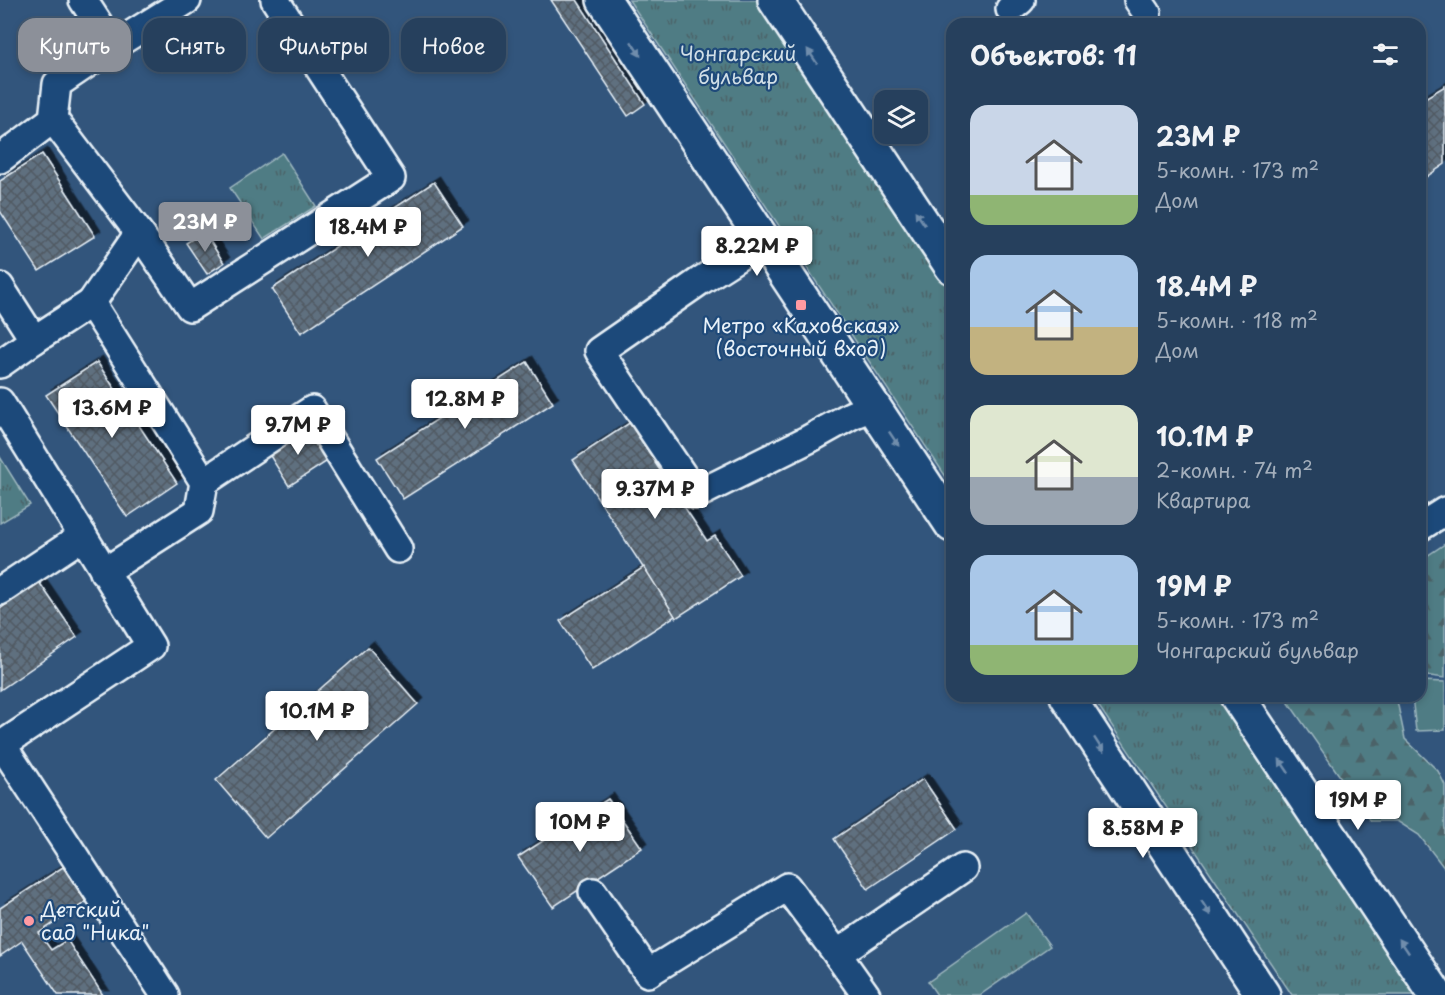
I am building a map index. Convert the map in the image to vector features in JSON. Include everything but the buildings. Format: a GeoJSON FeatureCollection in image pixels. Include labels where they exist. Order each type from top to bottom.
{"type":"FeatureCollection","features":[{"type":"Feature","properties":{"kind":"main road"},"geometry":{"type":"LineString","coordinates":[[604,0],[946,516]]}},
{"type":"Feature","properties":{"kind":"main road"},"geometry":{"type":"LineString","coordinates":[[775,0],[946,258]]}},
{"type":"Feature","properties":{"kind":"main road"},"geometry":{"type":"LineString","coordinates":[[1071,702],[1263,995]]}},
{"type":"Feature","properties":{"kind":"main road"},"geometry":{"type":"LineString","coordinates":[[1241,702],[1436,995]]}},
{"type":"Feature","properties":{"kind":"lane"},"geometry":{"type":"LineString","coordinates":[[83,0],[95,18]]}},
{"type":"Feature","properties":{"kind":"lane"},"geometry":{"type":"LineString","coordinates":[[131,35],[187,0]]}},
{"type":"Feature","properties":{"kind":"lane"},"geometry":{"type":"LineString","coordinates":[[75,72],[57,84],[53,119],[139,233],[190,307],[391,178],[275,0]]}},
{"type":"Feature","properties":{"kind":"lane"},"geometry":{"type":"LineString","coordinates":[[0,159],[53,119]]}},
{"type":"Feature","properties":{"kind":"lane"},"geometry":{"type":"LineString","coordinates":[[0,364],[91,303],[139,233]]}},
{"type":"Feature","properties":{"kind":"lane"},"geometry":{"type":"LineString","coordinates":[[763,241],[700,281],[599,351],[696,495],[852,415],[873,407]]}},
{"type":"Feature","properties":{"kind":"lane"},"geometry":{"type":"LineString","coordinates":[[0,287],[34,340]]}},
{"type":"Feature","properties":{"kind":"lane"},"geometry":{"type":"LineString","coordinates":[[91,303],[204,483],[199,511],[104,572]]}},
{"type":"Feature","properties":{"kind":"lane"},"geometry":{"type":"LineString","coordinates":[[0,402],[151,646],[1,745],[165,995]]}},
{"type":"Feature","properties":{"kind":"lane"},"geometry":{"type":"LineString","coordinates":[[204,483],[312,410],[398,549]]}},
{"type":"Feature","properties":{"kind":"lane"},"geometry":{"type":"LineString","coordinates":[[1426,523],[1445,511]]}},
{"type":"Feature","properties":{"kind":"lane"},"geometry":{"type":"LineString","coordinates":[[0,591],[83,536]]}},
{"type":"Feature","properties":{"kind":"lane"},"geometry":{"type":"LineString","coordinates":[[837,954],[963,868]]}},
{"type":"Feature","properties":{"kind":"lane"},"geometry":{"type":"LineString","coordinates":[[592,892],[648,973],[787,887],[866,995]]}},
{"type":"Feature","properties":{"kind":"green space","name":"Чонгарский бульвар"},"geometry":{"type":"Polygon","coordinates":[[[629,0],[761,0],[946,280],[946,477],[629,0]]]}},
{"type":"Feature","properties":{"kind":"green space"},"geometry":{"type":"Polygon","coordinates":[[[282,153],[316,206],[264,239],[230,188],[282,153]]]}},
{"type":"Feature","properties":{"kind":"green space"},"geometry":{"type":"Polygon","coordinates":[[[0,457],[30,505],[0,523],[0,457]]]}},
{"type":"Feature","properties":{"kind":"green space"},"geometry":{"type":"Polygon","coordinates":[[[1445,544],[1445,678],[1426,676],[1426,557],[1445,544]]]}},
{"type":"Feature","properties":{"kind":"green space"},"geometry":{"type":"Polygon","coordinates":[[[1426,681],[1445,682],[1445,730],[1416,731],[1413,702],[1426,702],[1426,681]]]}},
{"type":"Feature","properties":{"kind":"green space"},"geometry":{"type":"Polygon","coordinates":[[[1096,702],[1227,702],[1421,995],[1292,995],[1096,702]]]}},
{"type":"Feature","properties":{"kind":"green space"},"geometry":{"type":"Polygon","coordinates":[[[1288,702],[1397,702],[1405,739],[1438,771],[1445,785],[1445,869],[1419,835],[1397,821],[1371,821],[1288,702]]]}},
{"type":"Feature","properties":{"kind":"green space"},"geometry":{"type":"Polygon","coordinates":[[[1026,913],[1050,946],[980,995],[937,995],[928,982],[1026,913]]]}},
{"type":"Feature","properties":{"kind":"place","name":"Метро «Каховская» (восточный вход)"},"geometry":{"type":"Point","coordinates":[801,305]}},
{"type":"Feature","properties":{"kind":"place","name":"Детский сад \"Ника\""},"geometry":{"type":"Point","coordinates":[29,921]}}]}
